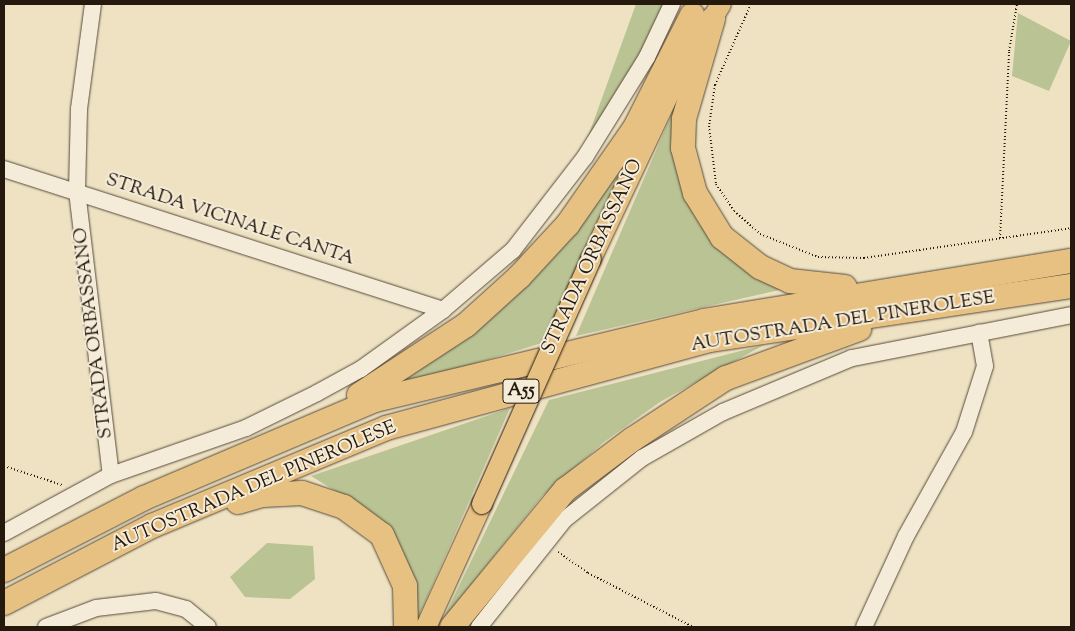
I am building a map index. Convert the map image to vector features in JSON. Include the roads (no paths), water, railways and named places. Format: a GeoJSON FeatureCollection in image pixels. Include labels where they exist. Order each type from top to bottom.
{"type":"FeatureCollection","features":[{"type":"Feature","properties":{"kind":"highway"},"geometry":{"type":"LineString","coordinates":[[699,9],[683,148],[695,193],[722,237],[760,267],[790,281],[829,289],[976,276]]}},
{"type":"Feature","properties":{"kind":"highway"},"geometry":{"type":"LineString","coordinates":[[144,498],[379,384],[492,302],[568,224],[616,160],[669,68],[699,9]]}},
{"type":"Feature","properties":{"kind":"highway","name":"AUTOSTRADA DEL PINEROLESE"},"geometry":{"type":"LineString","coordinates":[[4,570],[144,498],[375,400],[704,321],[1071,262]]}},
{"type":"Feature","properties":{"kind":"highway","name":"AUTOSTRADA DEL PINEROLESE"},"geometry":{"type":"LineString","coordinates":[[4,603],[152,526],[386,428],[709,340],[1071,286]]}},
{"type":"Feature","properties":{"kind":"highway"},"geometry":{"type":"LineString","coordinates":[[452,627],[565,490],[726,378],[851,330],[995,298]]}},
{"type":"Feature","properties":{"kind":"highway"},"geometry":{"type":"LineString","coordinates":[[152,526],[263,495],[302,493],[344,507],[382,535],[404,586],[406,627]]}},
{"type":"Feature","properties":{"kind":"main road","name":"STRADA ORBASSANO"},"geometry":{"type":"LineString","coordinates":[[426,627],[591,259],[676,80],[699,9]]}},
{"type":"Feature","properties":{"kind":"street","name":"STRADA ORBASSANO"},"geometry":{"type":"LineString","coordinates":[[93,4],[79,109],[77,191],[111,475]]}},
{"type":"Feature","properties":{"kind":"street"},"geometry":{"type":"LineString","coordinates":[[4,533],[111,475],[246,428],[302,401],[361,369],[443,310],[513,250],[585,157],[647,57],[699,9]]}},
{"type":"Feature","properties":{"kind":"street","name":"STRADA VICINALE CANTA"},"geometry":{"type":"LineString","coordinates":[[4,169],[443,310]]}},
{"type":"Feature","properties":{"kind":"street"},"geometry":{"type":"LineString","coordinates":[[479,627],[564,520],[617,476],[723,412],[852,358],[1071,315]]}},
{"type":"Feature","properties":{"kind":"street"},"geometry":{"type":"LineString","coordinates":[[864,627],[906,536],[964,432],[985,366],[979,333]]}},
{"type":"Feature","properties":{"kind":"street"},"geometry":{"type":"LineString","coordinates":[[46,627],[96,608],[156,601],[186,609],[208,627]]}}]}
